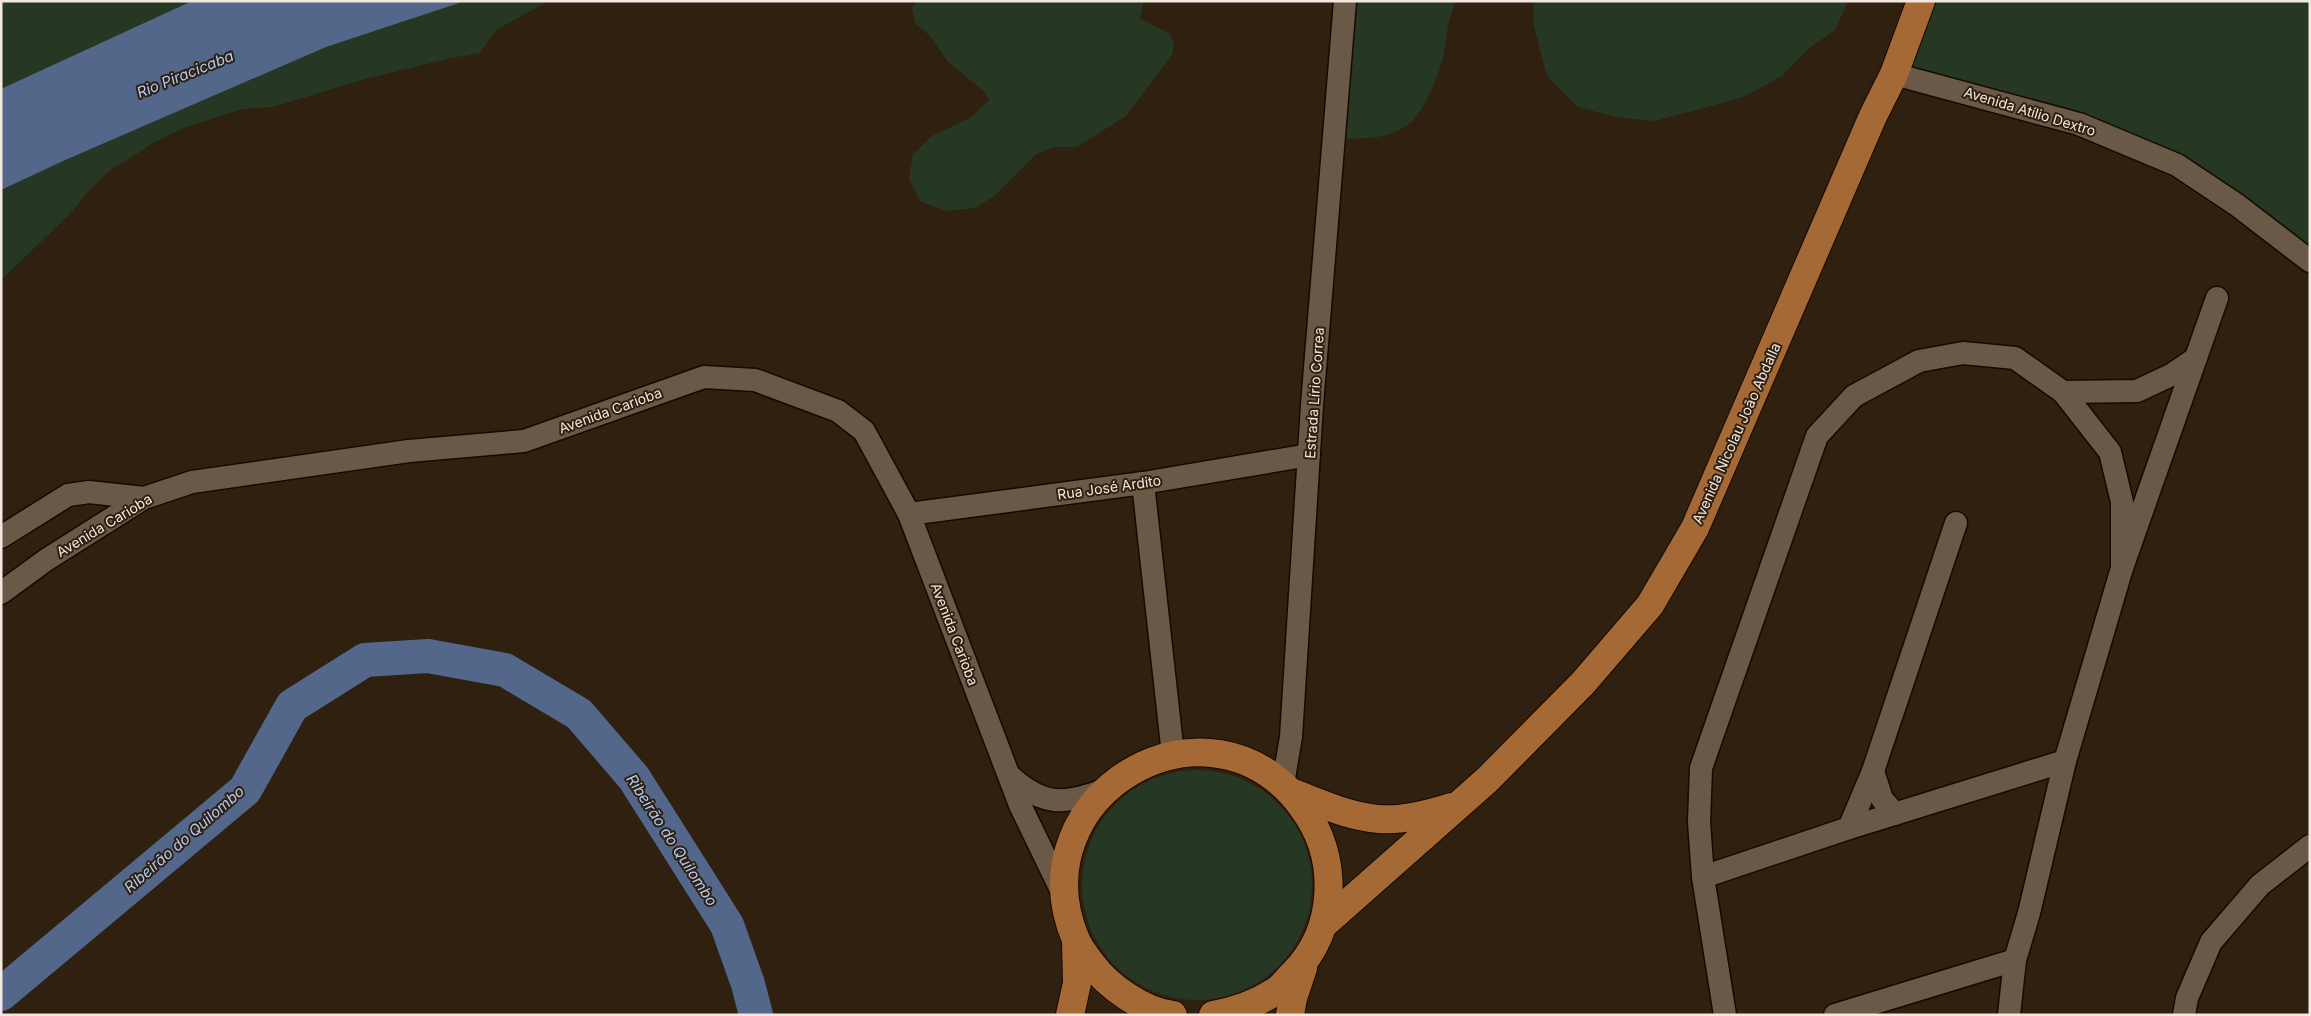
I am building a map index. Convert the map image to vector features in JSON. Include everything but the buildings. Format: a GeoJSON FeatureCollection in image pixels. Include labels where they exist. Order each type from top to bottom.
{"type":"FeatureCollection","features":[{"type":"Feature","properties":{"kind":"main road","name":"Avenida Nicolau João Abdalla"},"geometry":{"type":"LineString","coordinates":[[1323,925],[1487,780],[1583,683],[1650,605],[1694,528],[1894,74],[1921,1]]}},
{"type":"Feature","properties":{"kind":"main road"},"geometry":{"type":"LineString","coordinates":[[1070,1015],[1077,983],[1076,940],[1064,896],[1067,857],[1080,821],[1104,790],[1136,767],[1173,754],[1202,753],[1231,757],[1259,768],[1288,789],[1314,822],[1326,856],[1330,891],[1323,925],[1305,962],[1293,998],[1290,1015]]}},
{"type":"Feature","properties":{"kind":"main road","name":"Avenida Nicolau João Abdalla"},"geometry":{"type":"LineString","coordinates":[[1288,789],[1342,811],[1379,819],[1427,815],[1457,805]]}},
{"type":"Feature","properties":{"kind":"main road"},"geometry":{"type":"LineString","coordinates":[[1076,940],[1099,974],[1131,1000],[1173,1015]]}},
{"type":"Feature","properties":{"kind":"main road"},"geometry":{"type":"LineString","coordinates":[[1213,1015],[1240,1010],[1276,991],[1305,962]]}},
{"type":"Feature","properties":{"kind":"street","name":"Estrada Lírio Correa"},"geometry":{"type":"LineString","coordinates":[[1288,789],[1309,455],[1345,1]]}},
{"type":"Feature","properties":{"kind":"street","name":"Avenida Atílio Dextro"},"geometry":{"type":"LineString","coordinates":[[1894,74],[2079,124],[2177,165],[2237,204],[2310,261]]}},
{"type":"Feature","properties":{"kind":"street"},"geometry":{"type":"LineString","coordinates":[[2009,1015],[2015,960],[2029,913],[2065,761],[2122,568],[2217,298]]}},
{"type":"Feature","properties":{"kind":"street"},"geometry":{"type":"LineString","coordinates":[[1725,1015],[1703,877],[1699,822],[1702,768],[1817,436],[1854,396],[1919,361],[1963,353],[2015,358],[2063,392],[2110,452],[2122,502],[2122,568]]}},
{"type":"Feature","properties":{"kind":"street"},"geometry":{"type":"LineString","coordinates":[[2063,392],[2137,390],[2171,375],[2196,358]]}},
{"type":"Feature","properties":{"kind":"street","name":"Avenida Carioba"},"geometry":{"type":"LineString","coordinates":[[1,592],[46,560],[144,498],[192,482],[409,451],[524,441],[704,378],[755,380],[838,411],[864,431],[909,514],[1024,813],[1047,857],[1064,896]]}},
{"type":"Feature","properties":{"kind":"street","name":"Rua José Ardito"},"geometry":{"type":"LineString","coordinates":[[909,514],[1143,483],[1309,455]]}},
{"type":"Feature","properties":{"kind":"street"},"geometry":{"type":"LineString","coordinates":[[1143,483],[1173,754]]}},
{"type":"Feature","properties":{"kind":"street"},"geometry":{"type":"LineString","coordinates":[[1,537],[68,495],[89,492],[144,498]]}},
{"type":"Feature","properties":{"kind":"street"},"geometry":{"type":"LineString","coordinates":[[1849,828],[1874,771],[1956,523]]}},
{"type":"Feature","properties":{"kind":"street"},"geometry":{"type":"LineString","coordinates":[[1703,877],[1849,828],[2065,761]]}},
{"type":"Feature","properties":{"kind":"street"},"geometry":{"type":"LineString","coordinates":[[1874,771],[1882,799],[1895,814]]}},
{"type":"Feature","properties":{"kind":"street","name":"Avenida Carioba"},"geometry":{"type":"LineString","coordinates":[[1010,777],[1027,792],[1040,798],[1056,800],[1087,796],[1104,790]]}},
{"type":"Feature","properties":{"kind":"street"},"geometry":{"type":"LineString","coordinates":[[2184,1015],[2186,998],[2211,942],[2260,885],[2310,846]]}},
{"type":"Feature","properties":{"kind":"street"},"geometry":{"type":"LineString","coordinates":[[1835,1015],[2015,960]]}},
{"type":"Feature","properties":{"kind":"green space"},"geometry":{"type":"Polygon","coordinates":[[[1,1],[203,1],[1,113],[1,1]]]}},
{"type":"Feature","properties":{"kind":"green space"},"geometry":{"type":"Polygon","coordinates":[[[416,1],[549,1],[496,30],[480,53],[451,58],[362,80],[273,107],[242,109],[181,129],[155,142],[108,172],[68,216],[1,280],[1,184],[416,1]]]}},
{"type":"Feature","properties":{"kind":"green space"},"geometry":{"type":"Polygon","coordinates":[[[918,1],[1144,1],[1140,18],[1170,34],[1174,45],[1172,55],[1126,116],[1077,147],[1053,147],[1035,155],[995,195],[975,208],[947,211],[921,202],[909,179],[913,154],[932,136],[970,118],[989,100],[984,91],[949,63],[930,36],[915,23],[912,7],[918,1]]]}},
{"type":"Feature","properties":{"kind":"green space"},"geometry":{"type":"Polygon","coordinates":[[[1340,1],[1456,1],[1449,23],[1441,64],[1431,91],[1411,122],[1396,132],[1377,137],[1357,139],[1339,137],[1340,1]]]}},
{"type":"Feature","properties":{"kind":"green space"},"geometry":{"type":"Polygon","coordinates":[[[1534,1],[1847,1],[1847,4],[1835,30],[1807,50],[1782,76],[1744,97],[1655,121],[1616,117],[1578,107],[1547,76],[1533,23],[1534,1]]]}},
{"type":"Feature","properties":{"kind":"green space"},"geometry":{"type":"Polygon","coordinates":[[[1929,1],[2310,1],[2310,261],[2177,165],[1908,66],[1929,1]]]}},
{"type":"Feature","properties":{"kind":"green space"},"geometry":{"type":"Polygon","coordinates":[[[1186,770],[1208,770],[1241,778],[1261,789],[1279,803],[1293,821],[1304,841],[1310,862],[1312,885],[1310,908],[1304,929],[1293,949],[1279,967],[1261,981],[1241,992],[1208,1000],[1186,1000],[1153,992],[1133,981],[1115,967],[1101,949],[1090,929],[1082,896],[1082,874],[1090,841],[1101,821],[1115,803],[1133,789],[1153,778],[1186,770]]]}},
{"type":"Feature","properties":{"kind":"water","name":"Rio Piracicaba"},"geometry":{"type":"Polygon","coordinates":[[[192,1],[465,1],[326,47],[63,161],[1,190],[1,89],[192,1]]]}},
{"type":"Feature","properties":{"kind":"waterway","name":"Ribeirão do Quilombo"},"geometry":{"type":"LineString","coordinates":[[1,994],[245,790],[292,706],[365,660],[428,656],[505,670],[579,714],[634,778],[727,925],[748,984],[756,1015]]}}]}
